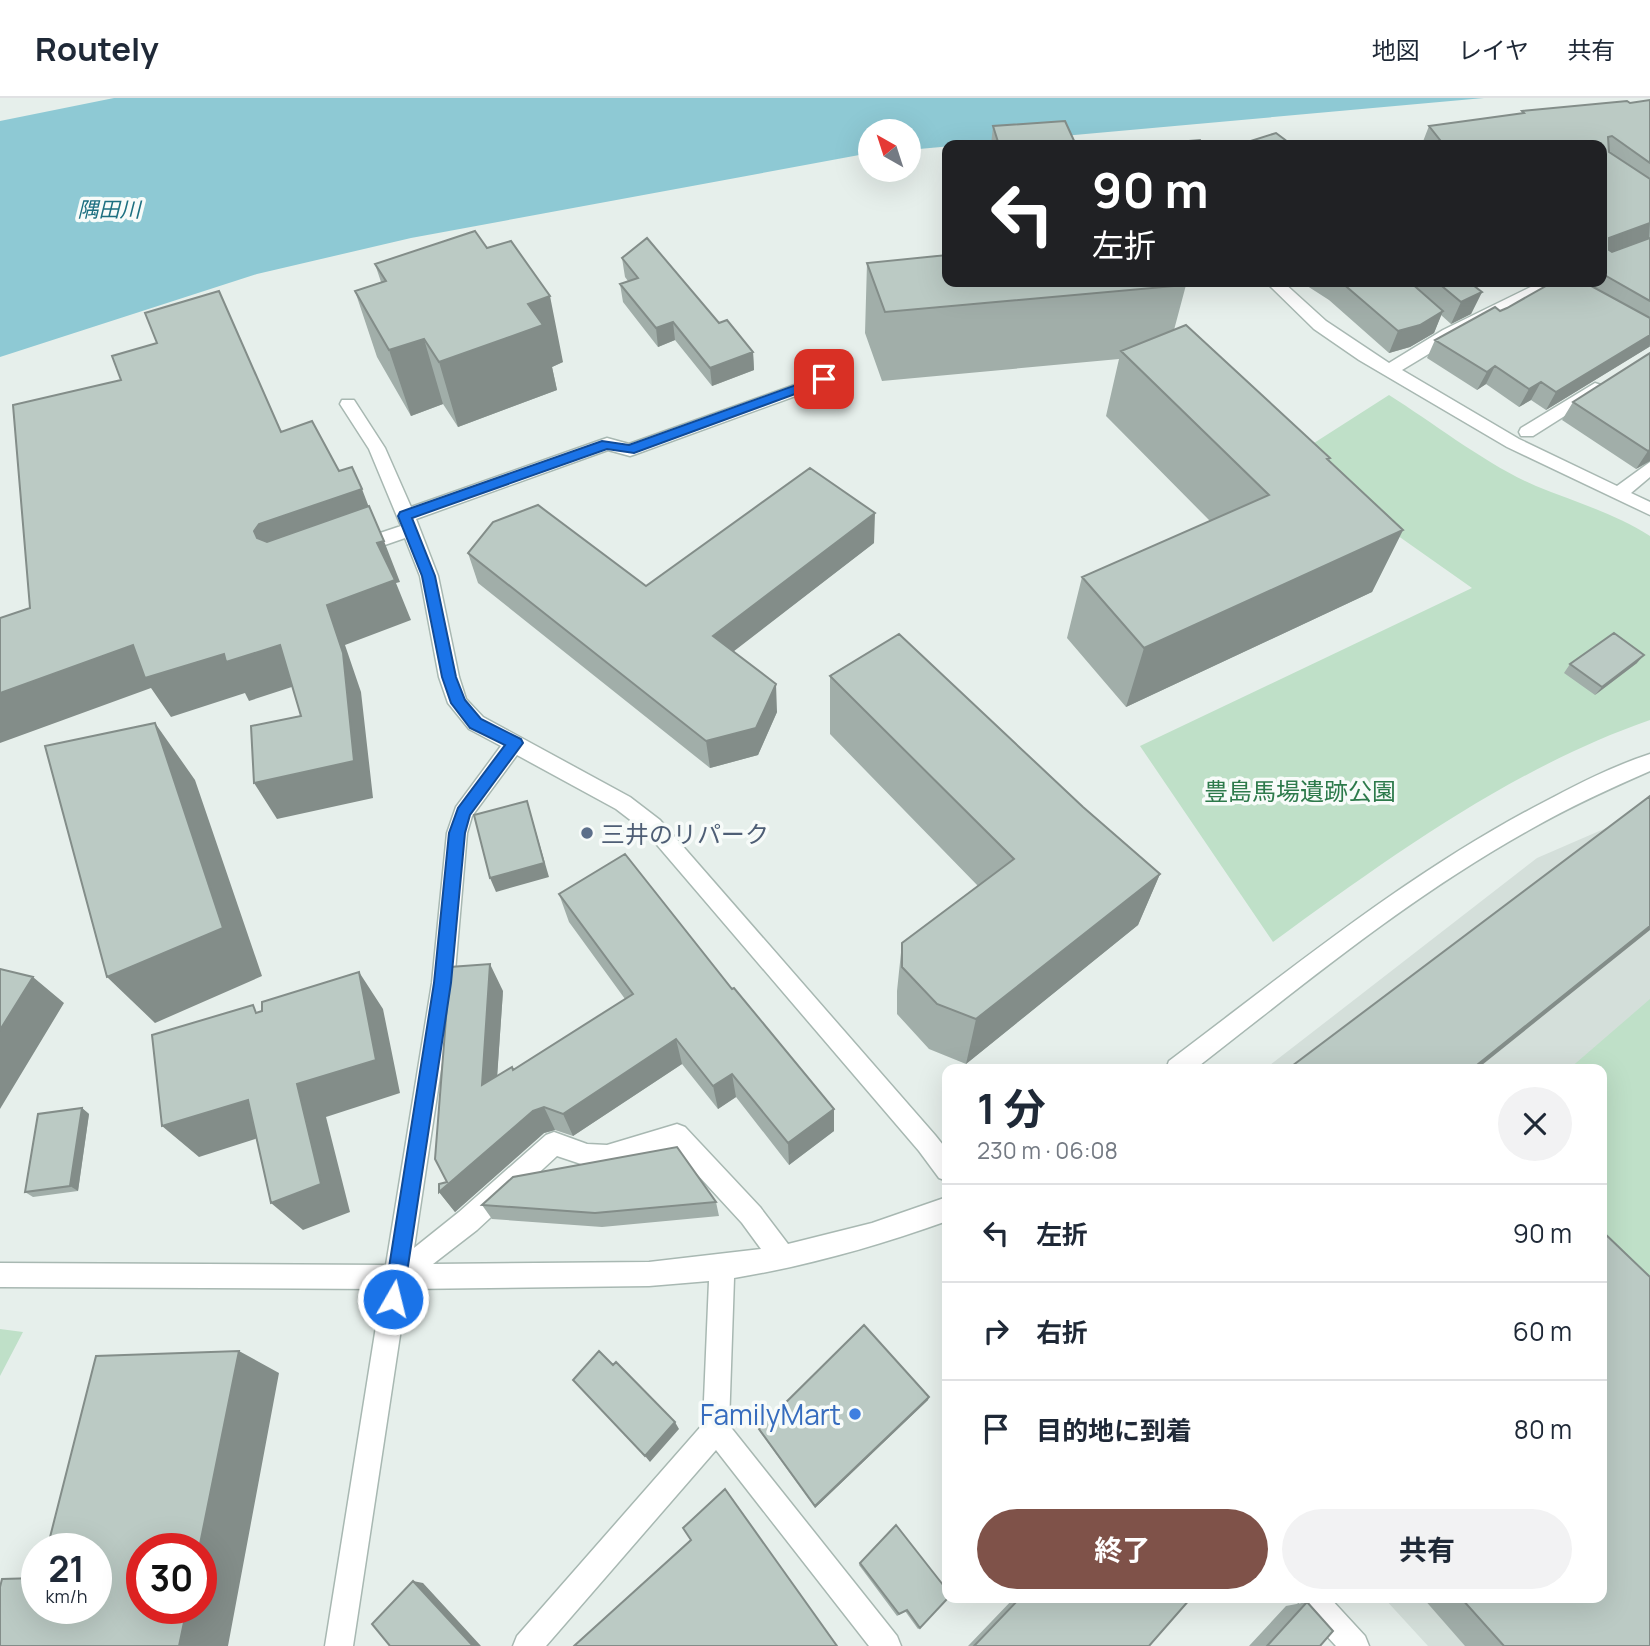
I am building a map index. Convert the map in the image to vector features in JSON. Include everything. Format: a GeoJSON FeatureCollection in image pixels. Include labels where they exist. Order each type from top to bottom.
{"type":"FeatureCollection","features":[{"type":"Feature","properties":{"kind":"street"},"geometry":{"type":"LineString","coordinates":[[1279,287],[1320,325],[1390,370],[1513,443],[1650,509]]}},
{"type":"Feature","properties":{"kind":"street"},"geometry":{"type":"LineString","coordinates":[[1390,370],[1444,330],[1542,287]]}},
{"type":"Feature","properties":{"kind":"street"},"geometry":{"type":"LineString","coordinates":[[339,554],[408,522],[607,444],[630,450],[842,373]]}},
{"type":"Feature","properties":{"kind":"street"},"geometry":{"type":"LineString","coordinates":[[1527,432],[1605,383]]}},
{"type":"Feature","properties":{"kind":"street"},"geometry":{"type":"LineString","coordinates":[[348,404],[377,448],[429,576],[449,677],[458,703],[476,723],[623,803],[653,826],[942,1163]]}},
{"type":"Feature","properties":{"kind":"street"},"geometry":{"type":"LineString","coordinates":[[1619,493],[1650,468]]}},
{"type":"Feature","properties":{"kind":"street"},"geometry":{"type":"LineString","coordinates":[[340,1646],[443,983],[457,833],[463,813],[515,743]]}},
{"type":"Feature","properties":{"kind":"street"},"geometry":{"type":"LineString","coordinates":[[1184,1064],[1378,918],[1470,853],[1536,815],[1646,769]]}},
{"type":"Feature","properties":{"kind":"street"},"geometry":{"type":"LineString","coordinates":[[397,1277],[468,1221],[554,1143],[587,1155],[607,1156],[677,1135],[751,1215],[783,1258]]}},
{"type":"Feature","properties":{"kind":"street"},"geometry":{"type":"LineString","coordinates":[[0,1275],[397,1277],[649,1274],[722,1268],[783,1258],[872,1235],[942,1211]]}},
{"type":"Feature","properties":{"kind":"street"},"geometry":{"type":"LineString","coordinates":[[527,1646],[716,1429],[722,1268]]}},
{"type":"Feature","properties":{"kind":"street"},"geometry":{"type":"LineString","coordinates":[[716,1429],[887,1646]]}},
{"type":"Feature","properties":{"kind":"street"},"geometry":{"type":"LineString","coordinates":[[1316,1603],[1355,1646]]}},
{"type":"Feature","properties":{"kind":"shaded area"},"geometry":{"type":"Polygon","coordinates":[[[1650,809],[1650,1598],[1613,1646],[1428,1646],[1389,1603],[1607,1603],[1607,1064],[1271,1064],[1537,858],[1650,809]]]}},
{"type":"Feature","properties":{"kind":"green space","name":"豊島馬場遺跡公園"},"geometry":{"type":"Polygon","coordinates":[[[1389,395],[1480,456],[1518,477],[1608,514],[1650,536],[1650,720],[1549,763],[1501,789],[1407,847],[1273,942],[1140,746],[1472,588],[1289,459],[1389,395]]]}},
{"type":"Feature","properties":{"kind":"green space"},"geometry":{"type":"Polygon","coordinates":[[[1650,999],[1650,1287],[1607,1246],[1607,1064],[1575,1064],[1650,999]]]}},
{"type":"Feature","properties":{"kind":"green space"},"geometry":{"type":"Polygon","coordinates":[[[0,1329],[23,1332],[0,1376],[0,1329]]]}},
{"type":"Feature","properties":{"kind":"water","name":"隅田川"},"geometry":{"type":"Polygon","coordinates":[[[114,98],[1484,98],[1019,140],[942,140],[942,147],[921,149],[921,119],[858,119],[858,155],[411,238],[257,274],[0,357],[0,121],[114,98]]]}},
{"type":"Feature","properties":{"kind":"building"},"geometry":{"type":"Polygon","coordinates":[[[1650,100],[1650,163],[1612,136],[1608,137],[1609,152],[1650,179],[1650,223],[1609,238],[1609,250],[1612,252],[1650,238],[1650,301],[1607,276],[1607,140],[1440,140],[1429,126],[1524,113],[1522,111],[1627,101],[1630,103],[1650,100]]]}},
{"type":"Feature","properties":{"kind":"building"},"geometry":{"type":"Polygon","coordinates":[[[1065,121],[1074,140],[997,140],[993,126],[1065,121]]]}},
{"type":"Feature","properties":{"kind":"building"},"geometry":{"type":"Polygon","coordinates":[[[1276,133],[1285,140],[1254,140],[1276,133]]]}},
{"type":"Feature","properties":{"kind":"building"},"geometry":{"type":"Polygon","coordinates":[[[475,231],[487,248],[511,241],[550,296],[528,304],[543,325],[439,362],[424,339],[389,350],[355,291],[386,281],[375,264],[475,231]]]}},
{"type":"Feature","properties":{"kind":"building"},"geometry":{"type":"Polygon","coordinates":[[[647,238],[719,323],[727,320],[753,352],[710,368],[673,322],[656,328],[620,284],[638,278],[622,258],[647,238]]]}},
{"type":"Feature","properties":{"kind":"building"},"geometry":{"type":"Polygon","coordinates":[[[942,256],[942,287],[1164,287],[885,312],[867,263],[942,256]]]}},
{"type":"Feature","properties":{"kind":"building"},"geometry":{"type":"Polygon","coordinates":[[[1347,287],[1416,287],[1443,311],[1420,325],[1398,331],[1347,287]]]}},
{"type":"Feature","properties":{"kind":"building"},"geometry":{"type":"Polygon","coordinates":[[[1443,287],[1476,287],[1482,292],[1461,302],[1443,287]]]}},
{"type":"Feature","properties":{"kind":"building"},"geometry":{"type":"Polygon","coordinates":[[[1544,287],[1593,287],[1650,318],[1650,335],[1556,392],[1541,382],[1529,389],[1495,366],[1487,372],[1435,340],[1495,307],[1500,311],[1544,287]]]}},
{"type":"Feature","properties":{"kind":"building"},"geometry":{"type":"Polygon","coordinates":[[[219,291],[281,432],[312,421],[339,471],[352,467],[362,489],[259,524],[254,531],[257,538],[267,542],[369,506],[384,541],[377,543],[395,580],[327,605],[343,653],[354,761],[254,783],[251,726],[301,716],[280,645],[226,662],[224,654],[145,678],[133,645],[0,693],[0,618],[30,608],[13,405],[121,380],[112,356],[157,343],[145,313],[219,291]]]}},
{"type":"Feature","properties":{"kind":"building"},"geometry":{"type":"Polygon","coordinates":[[[1186,325],[1330,458],[1327,459],[1403,530],[1144,648],[1082,577],[1269,495],[1121,351],[1186,325]]]}},
{"type":"Feature","properties":{"kind":"building"},"geometry":{"type":"Polygon","coordinates":[[[1650,353],[1650,450],[1648,451],[1573,402],[1650,353]]]}},
{"type":"Feature","properties":{"kind":"building"},"geometry":{"type":"Polygon","coordinates":[[[810,468],[875,513],[713,636],[776,684],[756,728],[706,741],[468,553],[493,522],[538,505],[646,586],[810,468]]]}},
{"type":"Feature","properties":{"kind":"building"},"geometry":{"type":"Polygon","coordinates":[[[1614,633],[1644,655],[1602,687],[1570,664],[1614,633]]]}},
{"type":"Feature","properties":{"kind":"building"},"geometry":{"type":"Polygon","coordinates":[[[899,634],[1083,807],[1160,874],[976,1019],[937,1004],[902,967],[902,943],[1014,859],[830,676],[899,634]]]}},
{"type":"Feature","properties":{"kind":"building"},"geometry":{"type":"Polygon","coordinates":[[[155,723],[223,928],[107,977],[45,746],[155,723]]]}},
{"type":"Feature","properties":{"kind":"building"},"geometry":{"type":"Polygon","coordinates":[[[1650,796],[1650,926],[1478,1064],[1295,1064],[1650,796]]]}},
{"type":"Feature","properties":{"kind":"building"},"geometry":{"type":"Polygon","coordinates":[[[527,801],[544,863],[490,878],[474,815],[527,801]]]}},
{"type":"Feature","properties":{"kind":"building"},"geometry":{"type":"Polygon","coordinates":[[[625,854],[732,989],[734,988],[834,1109],[788,1143],[732,1074],[713,1086],[676,1039],[563,1114],[544,1107],[533,1111],[439,1192],[439,1184],[447,1182],[435,1159],[450,967],[490,964],[482,1085],[512,1067],[513,1070],[633,994],[559,894],[625,854]]]}},
{"type":"Feature","properties":{"kind":"building"},"geometry":{"type":"Polygon","coordinates":[[[0,969],[33,977],[0,1030],[0,969]]]}},
{"type":"Feature","properties":{"kind":"building"},"geometry":{"type":"Polygon","coordinates":[[[359,972],[376,1060],[297,1084],[321,1184],[271,1203],[248,1100],[162,1126],[152,1035],[253,1005],[256,1013],[262,1011],[262,1002],[359,972]]]}},
{"type":"Feature","properties":{"kind":"building"},"geometry":{"type":"Polygon","coordinates":[[[82,1108],[70,1186],[25,1192],[38,1114],[82,1108]]]}},
{"type":"Feature","properties":{"kind":"building"},"geometry":{"type":"Polygon","coordinates":[[[677,1147],[716,1202],[595,1213],[482,1205],[513,1177],[677,1147]]]}},
{"type":"Feature","properties":{"kind":"building"},"geometry":{"type":"Polygon","coordinates":[[[1607,1236],[1650,1277],[1650,1646],[1504,1646],[1465,1603],[1607,1603],[1607,1236]]]}},
{"type":"Feature","properties":{"kind":"building"},"geometry":{"type":"Polygon","coordinates":[[[864,1325],[929,1397],[815,1506],[759,1429],[864,1325]]]}},
{"type":"Feature","properties":{"kind":"building"},"geometry":{"type":"Polygon","coordinates":[[[239,1351],[202,1533],[126,1533],[126,1624],[184,1624],[179,1646],[0,1646],[2,1579],[21,1578],[21,1624],[112,1624],[112,1533],[51,1533],[96,1356],[239,1351]]]}},
{"type":"Feature","properties":{"kind":"building"},"geometry":{"type":"Polygon","coordinates":[[[599,1351],[613,1365],[616,1362],[675,1422],[645,1456],[573,1380],[599,1351]]]}},
{"type":"Feature","properties":{"kind":"building"},"geometry":{"type":"Polygon","coordinates":[[[725,1489],[837,1646],[574,1646],[691,1540],[683,1528],[725,1489]]]}},
{"type":"Feature","properties":{"kind":"building"},"geometry":{"type":"Polygon","coordinates":[[[896,1525],[942,1584],[943,1603],[920,1628],[907,1610],[899,1614],[860,1563],[896,1525]]]}},
{"type":"Feature","properties":{"kind":"building"},"geometry":{"type":"Polygon","coordinates":[[[413,1581],[473,1646],[390,1646],[372,1624],[413,1581]]]}},
{"type":"Feature","properties":{"kind":"building"},"geometry":{"type":"Polygon","coordinates":[[[1015,1603],[1187,1603],[1149,1646],[974,1646],[1015,1603]]]}},
{"type":"Feature","properties":{"kind":"building"},"geometry":{"type":"Polygon","coordinates":[[[1306,1603],[1333,1631],[1320,1646],[1267,1646],[1306,1603]]]}},
{"type":"Feature","properties":{"kind":"place","name":"三井のリパーク"},"geometry":{"type":"Point","coordinates":[587,833]}},
{"type":"Feature","properties":{"kind":"place","name":"FamilyMart"},"geometry":{"type":"Point","coordinates":[855,1414]}},
{"type":"Feature","properties":{"kind":"route"},"geometry":{"type":"LineString","coordinates":[[393,1299],[443,983],[457,833],[463,813],[515,743],[476,723],[458,703],[449,677],[429,576],[405,516],[607,444],[630,450],[824,379]]}}]}
